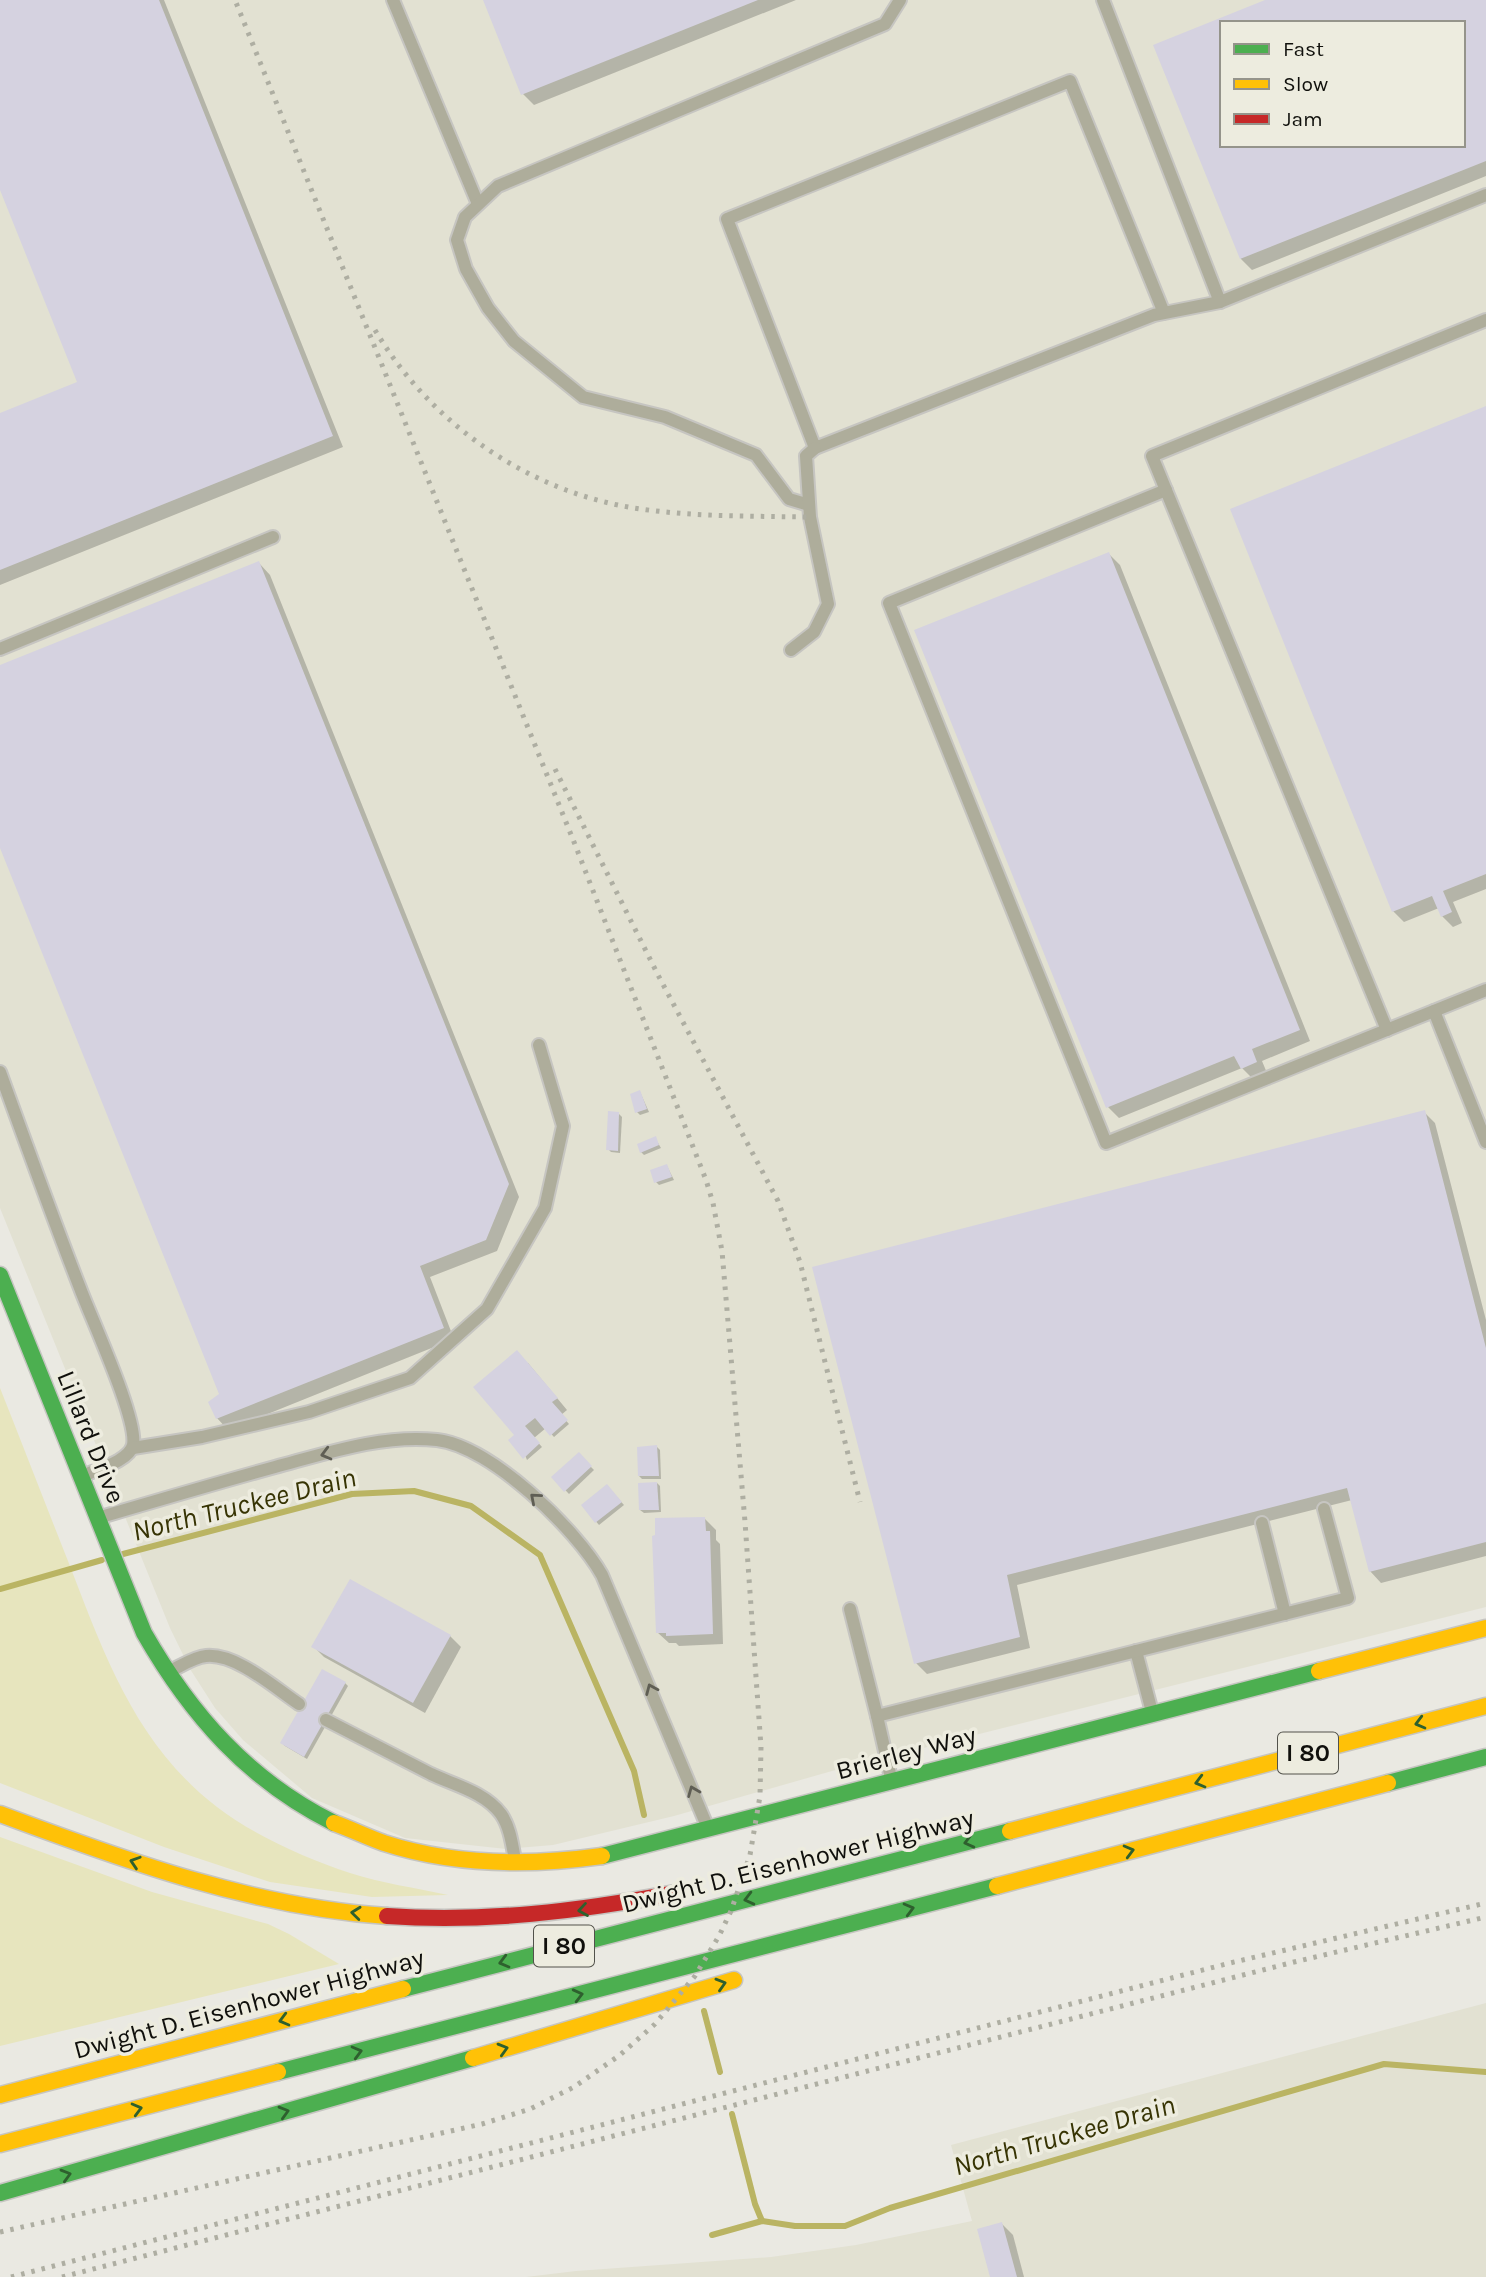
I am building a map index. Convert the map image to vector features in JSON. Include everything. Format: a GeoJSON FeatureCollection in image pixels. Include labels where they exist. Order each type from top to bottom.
{"type":"FeatureCollection","features":[{"type":"Feature","properties":{"kind":"main road","name":"Lillard Drive"},"geometry":{"type":"LineString","coordinates":[[0,1275],[144,1633],[166,1673],[196,1714],[231,1751],[270,1784],[337,1824]]}},
{"type":"Feature","properties":{"kind":"main road","name":"Brierley Way"},"geometry":{"type":"LineString","coordinates":[[337,1824],[375,1840],[418,1853],[471,1863],[516,1865],[591,1858],[1486,1628]]}},
{"type":"Feature","properties":{"kind":"main road","name":"Dwight D. Eisenhower Highway"},"geometry":{"type":"LineString","coordinates":[[0,2095],[1486,1706]]}},
{"type":"Feature","properties":{"kind":"main road","name":"I 80"},"geometry":{"type":"LineString","coordinates":[[0,2144],[844,1927],[1486,1757]]}},
{"type":"Feature","properties":{"kind":"main road"},"geometry":{"type":"LineString","coordinates":[[1349,1792],[1436,1787]]}},
{"type":"Feature","properties":{"kind":"main road"},"geometry":{"type":"LineString","coordinates":[[894,1845],[1029,1815],[1130,1801]]}},
{"type":"Feature","properties":{"kind":"main road"},"geometry":{"type":"LineString","coordinates":[[0,1814],[179,1877],[254,1897],[324,1910],[448,1919],[503,1918],[568,1912],[691,1889]]}},
{"type":"Feature","properties":{"kind":"main road"},"geometry":{"type":"LineString","coordinates":[[773,1962],[844,1927]]}},
{"type":"Feature","properties":{"kind":"main road"},"geometry":{"type":"LineString","coordinates":[[0,2193],[649,2007],[750,1973]]}},
{"type":"Feature","properties":{"kind":"lane"},"geometry":{"type":"LineString","coordinates":[[393,0],[478,204]]}},
{"type":"Feature","properties":{"kind":"lane"},"geometry":{"type":"LineString","coordinates":[[809,505],[789,499],[756,455],[665,417],[583,397],[514,341],[488,308],[466,269],[457,240],[465,217],[498,186],[886,24],[900,0]]}},
{"type":"Feature","properties":{"kind":"lane"},"geometry":{"type":"LineString","coordinates":[[1103,0],[1220,302]]}},
{"type":"Feature","properties":{"kind":"lane"},"geometry":{"type":"LineString","coordinates":[[815,448],[727,219],[1070,81],[1164,313]]}},
{"type":"Feature","properties":{"kind":"lane"},"geometry":{"type":"LineString","coordinates":[[792,650],[814,632],[828,604],[809,505],[806,456],[815,448],[1154,315],[1220,302],[1486,195]]}},
{"type":"Feature","properties":{"kind":"lane"},"geometry":{"type":"LineString","coordinates":[[1387,1030],[1152,456],[1486,320]]}},
{"type":"Feature","properties":{"kind":"lane"},"geometry":{"type":"LineString","coordinates":[[1166,490],[889,603],[1107,1143],[1486,989]]}},
{"type":"Feature","properties":{"kind":"lane"},"geometry":{"type":"LineString","coordinates":[[0,649],[273,537]]}},
{"type":"Feature","properties":{"kind":"lane"},"geometry":{"type":"LineString","coordinates":[[1434,1011],[1486,1142]]}},
{"type":"Feature","properties":{"kind":"lane"},"geometry":{"type":"LineString","coordinates":[[81,1477],[125,1456],[133,1448],[202,1437],[309,1412],[411,1378],[487,1309],[545,1208],[563,1126],[539,1045]]}},
{"type":"Feature","properties":{"kind":"lane"},"geometry":{"type":"LineString","coordinates":[[0,1072],[126,1404],[134,1432],[133,1448]]}},
{"type":"Feature","properties":{"kind":"lane"},"geometry":{"type":"LineString","coordinates":[[0,1115],[14,1110]]}},
{"type":"Feature","properties":{"kind":"lane"},"geometry":{"type":"LineString","coordinates":[[97,1518],[334,1451],[411,1439],[439,1440],[462,1447],[525,1489],[563,1522],[592,1557],[708,1829]]}},
{"type":"Feature","properties":{"kind":"lane"},"geometry":{"type":"LineString","coordinates":[[877,1716],[1348,1598],[1324,1508]]}},
{"type":"Feature","properties":{"kind":"lane"},"geometry":{"type":"LineString","coordinates":[[1262,1523],[1285,1614]]}},
{"type":"Feature","properties":{"kind":"lane"},"geometry":{"type":"LineString","coordinates":[[850,1609],[892,1782]]}},
{"type":"Feature","properties":{"kind":"lane"},"geometry":{"type":"LineString","coordinates":[[1136,1651],[1152,1714]]}},
{"type":"Feature","properties":{"kind":"lane"},"geometry":{"type":"LineString","coordinates":[[166,1673],[202,1656],[226,1658],[243,1666],[299,1704]]}},
{"type":"Feature","properties":{"kind":"lane"},"geometry":{"type":"LineString","coordinates":[[326,1720],[434,1775],[468,1789],[489,1802],[501,1814],[509,1830],[516,1865]]}},
{"type":"Feature","properties":{"kind":"shaded area"},"geometry":{"type":"Polygon","coordinates":[[[0,0],[1486,0],[1486,1607],[832,1771],[674,1816],[553,1845],[506,1849],[405,1838],[312,1798],[243,1740],[215,1708],[190,1669],[170,1628],[0,1208],[0,0]]]}},
{"type":"Feature","properties":{"kind":"shaded area"},"geometry":{"type":"Polygon","coordinates":[[[0,1388],[109,1663],[143,1726],[164,1755],[217,1807],[281,1845],[362,1877],[448,1895],[372,1897],[270,1882],[164,1847],[0,1783],[0,1388]]]}},
{"type":"Feature","properties":{"kind":"shaded area"},"geometry":{"type":"Polygon","coordinates":[[[0,1837],[152,1892],[268,1924],[339,1964],[0,2046],[0,1837]]]}},
{"type":"Feature","properties":{"kind":"shaded area"},"geometry":{"type":"Polygon","coordinates":[[[1486,2003],[1486,2277],[526,2277],[771,2257],[856,2245],[972,2221],[951,2145],[1486,2003]]]}},
{"type":"Feature","properties":{"kind":"building"},"geometry":{"type":"Polygon","coordinates":[[[0,0],[159,0],[333,436],[0,570],[0,413],[77,382],[0,190],[0,0]]]}},
{"type":"Feature","properties":{"kind":"building"},"geometry":{"type":"Polygon","coordinates":[[[483,0],[758,0],[521,95],[483,0]]]}},
{"type":"Feature","properties":{"kind":"building"},"geometry":{"type":"Polygon","coordinates":[[[1265,0],[1486,0],[1486,161],[1240,259],[1153,45],[1265,0]]]}},
{"type":"Feature","properties":{"kind":"building"},"geometry":{"type":"Polygon","coordinates":[[[1486,406],[1486,874],[1443,891],[1452,912],[1441,917],[1432,896],[1392,912],[1230,509],[1486,406]]]}},
{"type":"Feature","properties":{"kind":"building"},"geometry":{"type":"Polygon","coordinates":[[[1109,552],[1300,1030],[1252,1049],[1257,1062],[1241,1069],[1234,1056],[1106,1108],[914,630],[1109,552]]]}},
{"type":"Feature","properties":{"kind":"building"},"geometry":{"type":"Polygon","coordinates":[[[259,561],[509,1184],[486,1240],[420,1266],[444,1328],[216,1419],[208,1402],[219,1394],[0,848],[0,665],[259,561]]]}},
{"type":"Feature","properties":{"kind":"building"},"geometry":{"type":"Polygon","coordinates":[[[640,1090],[647,1109],[635,1113],[630,1094],[640,1090]]]}},
{"type":"Feature","properties":{"kind":"building"},"geometry":{"type":"Polygon","coordinates":[[[1425,1110],[1486,1348],[1486,1542],[1369,1572],[1347,1488],[1007,1575],[1020,1637],[914,1664],[812,1267],[1425,1110]]]}},
{"type":"Feature","properties":{"kind":"building"},"geometry":{"type":"Polygon","coordinates":[[[608,1111],[619,1112],[618,1151],[606,1150],[608,1111]]]}},
{"type":"Feature","properties":{"kind":"building"},"geometry":{"type":"Polygon","coordinates":[[[656,1136],[659,1145],[640,1153],[637,1144],[656,1136]]]}},
{"type":"Feature","properties":{"kind":"building"},"geometry":{"type":"Polygon","coordinates":[[[667,1164],[672,1177],[654,1183],[650,1170],[667,1164]]]}},
{"type":"Feature","properties":{"kind":"building"},"geometry":{"type":"Polygon","coordinates":[[[517,1350],[558,1398],[552,1402],[568,1420],[550,1436],[535,1418],[525,1426],[540,1443],[523,1459],[508,1440],[514,1435],[473,1387],[517,1350]]]}},
{"type":"Feature","properties":{"kind":"building"},"geometry":{"type":"Polygon","coordinates":[[[657,1445],[659,1476],[638,1476],[637,1447],[657,1445]]]}},
{"type":"Feature","properties":{"kind":"building"},"geometry":{"type":"Polygon","coordinates":[[[579,1452],[592,1466],[564,1492],[551,1477],[579,1452]]]}},
{"type":"Feature","properties":{"kind":"building"},"geometry":{"type":"Polygon","coordinates":[[[657,1482],[659,1510],[639,1510],[638,1483],[657,1482]]]}},
{"type":"Feature","properties":{"kind":"building"},"geometry":{"type":"Polygon","coordinates":[[[607,1484],[622,1502],[595,1523],[581,1505],[607,1484]]]}},
{"type":"Feature","properties":{"kind":"building"},"geometry":{"type":"Polygon","coordinates":[[[705,1517],[706,1531],[710,1531],[713,1634],[666,1636],[666,1633],[656,1633],[652,1536],[655,1535],[655,1518],[705,1517]]]}},
{"type":"Feature","properties":{"kind":"building"},"geometry":{"type":"Polygon","coordinates":[[[350,1579],[451,1635],[413,1703],[311,1647],[350,1579]]]}},
{"type":"Feature","properties":{"kind":"building"},"geometry":{"type":"Polygon","coordinates":[[[322,1669],[346,1682],[304,1757],[280,1743],[322,1669]]]}},
{"type":"Feature","properties":{"kind":"building"},"geometry":{"type":"Polygon","coordinates":[[[1002,2222],[1017,2277],[990,2277],[977,2229],[1002,2222]]]}},
{"type":"Feature","properties":{"kind":"waterway","name":"North Truckee Drain"},"geometry":{"type":"LineString","coordinates":[[123,1554],[352,1494],[414,1491],[471,1506],[540,1555],[634,1771],[644,1815]]}},
{"type":"Feature","properties":{"kind":"waterway","name":"North Truckee Drain"},"geometry":{"type":"LineString","coordinates":[[0,1589],[102,1560]]}},
{"type":"Feature","properties":{"kind":"waterway","name":"North Truckee Drain"},"geometry":{"type":"LineString","coordinates":[[704,2011],[720,2072]]}},
{"type":"Feature","properties":{"kind":"waterway","name":"North Truckee Drain"},"geometry":{"type":"LineString","coordinates":[[712,2235],[762,2221],[795,2226],[845,2226],[890,2208],[1384,2064],[1486,2072]]}},
{"type":"Feature","properties":{"kind":"waterway","name":"North Truckee Drain"},"geometry":{"type":"LineString","coordinates":[[732,2114],[755,2204],[762,2221]]}},
{"type":"Feature","properties":{"kind":"railway"},"geometry":{"type":"LineString","coordinates":[[0,2232],[482,2124],[530,2109],[574,2087],[620,2055],[655,2024],[695,1976],[731,1911],[750,1855],[760,1796],[761,1747],[745,1522],[722,1251],[713,1203],[574,842],[235,0]]}},
{"type":"Feature","properties":{"kind":"railway"},"geometry":{"type":"LineString","coordinates":[[375,330],[398,364],[424,395],[453,423],[520,469],[556,486],[594,499],[656,511],[722,516],[810,517]]}},
{"type":"Feature","properties":{"kind":"railway"},"geometry":{"type":"LineString","coordinates":[[555,769],[658,975],[778,1201],[800,1262],[860,1502]]}},
{"type":"Feature","properties":{"kind":"railway"},"geometry":{"type":"LineString","coordinates":[[11,2277],[1230,1963],[1486,1903]]}},
{"type":"Feature","properties":{"kind":"railway"},"geometry":{"type":"LineString","coordinates":[[62,2277],[1294,1962],[1486,1917]]}},
{"type":"Feature","properties":{"kind":"traffic: fast"},"geometry":{"type":"LineString","coordinates":[[0,1275],[144,1633],[162,1663],[202,1718],[248,1766],[303,1806],[334,1823]]}},
{"type":"Feature","properties":{"kind":"traffic: fast"},"geometry":{"type":"LineString","coordinates":[[602,1856],[1319,1671]]}},
{"type":"Feature","properties":{"kind":"traffic: fast"},"geometry":{"type":"LineString","coordinates":[[1388,1783],[1486,1757]]}},
{"type":"Feature","properties":{"kind":"traffic: fast"},"geometry":{"type":"LineString","coordinates":[[403,1989],[1010,1831]]}},
{"type":"Feature","properties":{"kind":"traffic: fast"},"geometry":{"type":"LineString","coordinates":[[278,2072],[997,1886]]}},
{"type":"Feature","properties":{"kind":"traffic: fast"},"geometry":{"type":"LineString","coordinates":[[0,2193],[473,2058]]}},
{"type":"Feature","properties":{"kind":"traffic: slow"},"geometry":{"type":"LineString","coordinates":[[1319,1671],[1486,1628]]}},
{"type":"Feature","properties":{"kind":"traffic: slow"},"geometry":{"type":"LineString","coordinates":[[1010,1831],[1486,1706]]}},
{"type":"Feature","properties":{"kind":"traffic: slow"},"geometry":{"type":"LineString","coordinates":[[997,1886],[1388,1783]]}},
{"type":"Feature","properties":{"kind":"traffic: slow"},"geometry":{"type":"LineString","coordinates":[[0,1814],[142,1865],[239,1892],[337,1911],[387,1916]]}},
{"type":"Feature","properties":{"kind":"traffic: slow"},"geometry":{"type":"LineString","coordinates":[[334,1823],[411,1851],[465,1860],[520,1862],[602,1856]]}},
{"type":"Feature","properties":{"kind":"traffic: slow"},"geometry":{"type":"LineString","coordinates":[[473,2058],[734,1980]]}},
{"type":"Feature","properties":{"kind":"traffic: slow"},"geometry":{"type":"LineString","coordinates":[[0,2095],[403,1989]]}},
{"type":"Feature","properties":{"kind":"traffic: slow"},"geometry":{"type":"LineString","coordinates":[[0,2144],[278,2072]]}},
{"type":"Feature","properties":{"kind":"traffic: jam"},"geometry":{"type":"LineString","coordinates":[[387,1916],[496,1917],[604,1905],[675,1893]]}}]}
